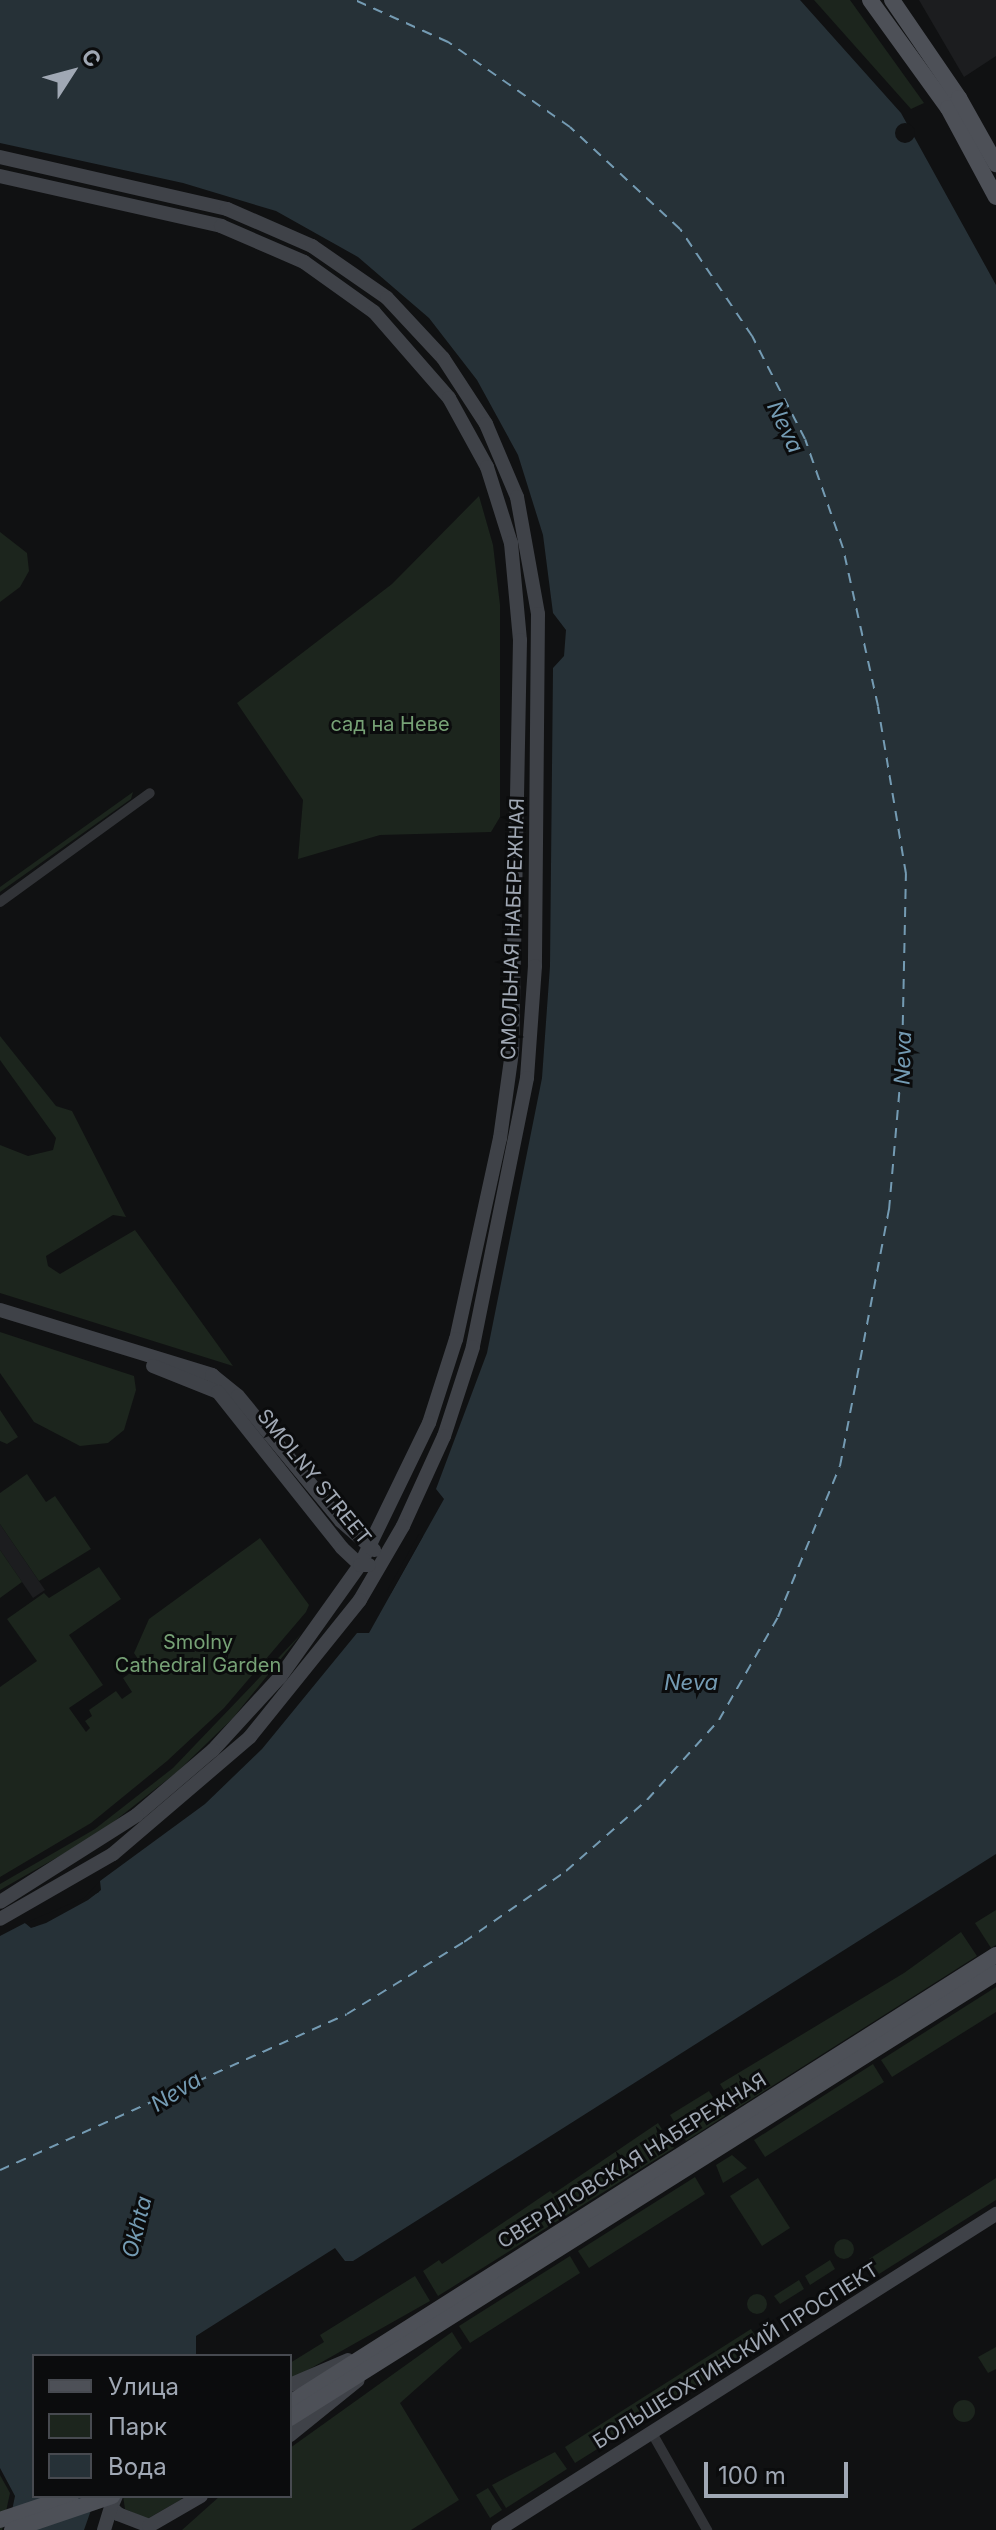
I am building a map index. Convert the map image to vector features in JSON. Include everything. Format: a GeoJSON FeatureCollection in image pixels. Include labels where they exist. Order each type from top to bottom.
{"type":"FeatureCollection","features":[{"type":"Feature","properties":{"kind":"main road"},"geometry":{"type":"LineString","coordinates":[[870,0],[948,108],[996,197]]}},
{"type":"Feature","properties":{"kind":"main road"},"geometry":{"type":"LineString","coordinates":[[892,0],[951,85],[996,164]]}},
{"type":"Feature","properties":{"kind":"main road","name":"СМОЛЬНАЯ НАБЕРЕЖНАЯ"},"geometry":{"type":"LineString","coordinates":[[0,157],[227,209],[284,232],[350,269],[417,328],[464,387],[503,460],[529,540],[538,614],[535,966],[527,1078],[464,1376],[429,1471],[381,1565],[302,1678],[225,1763],[113,1854],[0,1919]]}},
{"type":"Feature","properties":{"kind":"main road","name":"СМОЛЬНАЯ НАБЕРЕЖНАЯ"},"geometry":{"type":"LineString","coordinates":[[0,176],[221,226],[304,262],[340,285],[404,341],[449,398],[487,467],[507,530],[518,583],[520,687],[515,1013],[500,1138],[442,1385],[372,1545],[280,1677],[213,1750],[103,1841],[0,1902]]}},
{"type":"Feature","properties":{"kind":"main road","name":"SMOLNY STREET"},"geometry":{"type":"LineString","coordinates":[[0,1310],[212,1375],[238,1396],[341,1521],[372,1545],[381,1565],[360,1565],[218,1392],[180,1375],[0,1319]]}},
{"type":"Feature","properties":{"kind":"main road","name":"СВЕРДЛОВСКАЯ НАБЕРЕЖНАЯ"},"geometry":{"type":"LineString","coordinates":[[292,2402],[996,1955]]}},
{"type":"Feature","properties":{"kind":"main road","name":"СВЕРДЛОВСКАЯ НАБЕРЕЖНАЯ"},"geometry":{"type":"LineString","coordinates":[[292,2417],[996,1973]]}},
{"type":"Feature","properties":{"kind":"main road","name":"БОЛЬШЕОХТИНСКИЙ ПРОСПЕКТ"},"geometry":{"type":"LineString","coordinates":[[498,2530],[996,2214]]}},
{"type":"Feature","properties":{"kind":"main road"},"geometry":{"type":"LineString","coordinates":[[292,2384],[363,2354]]}},
{"type":"Feature","properties":{"kind":"main road"},"geometry":{"type":"LineString","coordinates":[[292,2433],[365,2373]]}},
{"type":"Feature","properties":{"kind":"main road"},"geometry":{"type":"LineString","coordinates":[[0,2520],[65,2498]]}},
{"type":"Feature","properties":{"kind":"main road"},"geometry":{"type":"LineString","coordinates":[[113,2500],[138,2525],[159,2524],[198,2498]]}},
{"type":"Feature","properties":{"kind":"main road"},"geometry":{"type":"LineString","coordinates":[[12,2530],[113,2500]]}},
{"type":"Feature","properties":{"kind":"main road"},"geometry":{"type":"LineString","coordinates":[[104,2530],[113,2500]]}},
{"type":"Feature","properties":{"kind":"main road"},"geometry":{"type":"LineString","coordinates":[[169,2530],[178,2513]]}},
{"type":"Feature","properties":{"kind":"street"},"geometry":{"type":"LineString","coordinates":[[0,902],[150,793]]}},
{"type":"Feature","properties":{"kind":"street"},"geometry":{"type":"LineString","coordinates":[[652,2433],[707,2530]]}},
{"type":"Feature","properties":{"kind":"shaded area"},"geometry":{"type":"Polygon","coordinates":[[[919,0],[996,0],[996,56],[964,77],[919,0]]]}},
{"type":"Feature","properties":{"kind":"shaded area"},"geometry":{"type":"Polygon","coordinates":[[[0,1524],[45,1590],[33,1598],[0,1550],[0,1524]]]}},
{"type":"Feature","properties":{"kind":"green space"},"geometry":{"type":"Polygon","coordinates":[[[814,0],[850,0],[924,103],[911,109],[814,0]]]}},
{"type":"Feature","properties":{"kind":"green space","name":"сад на Неве"},"geometry":{"type":"Polygon","coordinates":[[[479,496],[493,545],[500,605],[500,817],[491,832],[380,835],[298,859],[303,800],[237,703],[392,584],[479,496]]]}},
{"type":"Feature","properties":{"kind":"green space"},"geometry":{"type":"Polygon","coordinates":[[[0,532],[27,553],[29,571],[20,587],[0,602],[0,532]]]}},
{"type":"Feature","properties":{"kind":"green space"},"geometry":{"type":"Polygon","coordinates":[[[133,792],[131,799],[0,892],[0,887],[133,792]]]}},
{"type":"Feature","properties":{"kind":"green space"},"geometry":{"type":"Polygon","coordinates":[[[0,1036],[56,1106],[72,1111],[126,1217],[113,1215],[46,1256],[48,1266],[60,1274],[135,1230],[233,1366],[0,1293],[0,1145],[28,1156],[53,1150],[56,1138],[0,1060],[0,1036]]]}},
{"type":"Feature","properties":{"kind":"green space"},"geometry":{"type":"Polygon","coordinates":[[[0,1332],[134,1376],[136,1390],[124,1430],[108,1443],[80,1446],[34,1422],[0,1373],[0,1332]]]}},
{"type":"Feature","properties":{"kind":"green space"},"geometry":{"type":"Polygon","coordinates":[[[0,1410],[18,1437],[7,1444],[0,1441],[0,1410]]]}},
{"type":"Feature","properties":{"kind":"green space"},"geometry":{"type":"Polygon","coordinates":[[[27,1474],[46,1502],[55,1496],[91,1549],[39,1581],[0,1524],[0,1493],[27,1474]]]}},
{"type":"Feature","properties":{"kind":"green space","name":"Smolny Cathedral Garden"},"geometry":{"type":"Polygon","coordinates":[[[260,1538],[309,1605],[306,1612],[224,1708],[167,1761],[91,1823],[0,1877],[0,1687],[37,1661],[7,1619],[44,1593],[49,1598],[99,1567],[121,1599],[69,1635],[103,1685],[69,1708],[86,1732],[90,1728],[85,1721],[92,1716],[89,1710],[116,1691],[122,1699],[132,1692],[123,1678],[142,1665],[134,1653],[149,1619],[260,1538]]]}},
{"type":"Feature","properties":{"kind":"green space"},"geometry":{"type":"Polygon","coordinates":[[[0,1550],[22,1582],[0,1598],[0,1550]]]}},
{"type":"Feature","properties":{"kind":"green space"},"geometry":{"type":"Polygon","coordinates":[[[302,1633],[232,1719],[177,1772],[98,1834],[0,1890],[0,1884],[95,1829],[173,1768],[302,1633]]]}},
{"type":"Feature","properties":{"kind":"green space"},"geometry":{"type":"Polygon","coordinates":[[[996,1910],[996,1945],[991,1948],[975,1923],[996,1910]]]}},
{"type":"Feature","properties":{"kind":"green space"},"geometry":{"type":"Polygon","coordinates":[[[961,1932],[977,1956],[736,2109],[720,2084],[904,1973],[961,1932]]]}},
{"type":"Feature","properties":{"kind":"green space"},"geometry":{"type":"Polygon","coordinates":[[[996,1987],[996,2012],[892,2077],[881,2060],[996,1987]]]}},
{"type":"Feature","properties":{"kind":"green space"},"geometry":{"type":"Polygon","coordinates":[[[873,2064],[884,2082],[765,2157],[754,2140],[873,2064]]]}},
{"type":"Feature","properties":{"kind":"green space"},"geometry":{"type":"Polygon","coordinates":[[[709,2091],[725,2116],[686,2141],[670,2115],[709,2091]]]}},
{"type":"Feature","properties":{"kind":"green space"},"geometry":{"type":"Polygon","coordinates":[[[658,2123],[674,2148],[438,2296],[423,2271],[439,2260],[442,2264],[658,2123]]]}},
{"type":"Feature","properties":{"kind":"green space"},"geometry":{"type":"Polygon","coordinates":[[[732,2155],[747,2168],[723,2183],[716,2165],[732,2155]]]}},
{"type":"Feature","properties":{"kind":"green space"},"geometry":{"type":"Polygon","coordinates":[[[695,2177],[705,2194],[589,2268],[578,2251],[695,2177]]]}},
{"type":"Feature","properties":{"kind":"green space"},"geometry":{"type":"Polygon","coordinates":[[[758,2178],[790,2228],[762,2246],[730,2196],[758,2178]]]}},
{"type":"Feature","properties":{"kind":"green space"},"geometry":{"type":"Polygon","coordinates":[[[996,2178],[996,2200],[879,2274],[869,2259],[996,2178]]]}},
{"type":"Feature","properties":{"kind":"green space"},"geometry":{"type":"Polygon","coordinates":[[[840,2239],[848,2239],[854,2249],[848,2259],[840,2259],[834,2253],[834,2245],[840,2239]]]}},
{"type":"Feature","properties":{"kind":"green space"},"geometry":{"type":"Polygon","coordinates":[[[570,2256],[580,2273],[470,2343],[459,2326],[570,2256]]]}},
{"type":"Feature","properties":{"kind":"green space"},"geometry":{"type":"Polygon","coordinates":[[[830,2260],[835,2269],[810,2285],[805,2276],[830,2260]]]}},
{"type":"Feature","properties":{"kind":"green space"},"geometry":{"type":"Polygon","coordinates":[[[415,2276],[430,2301],[292,2379],[292,2362],[324,2342],[320,2335],[415,2276]]]}},
{"type":"Feature","properties":{"kind":"green space"},"geometry":{"type":"Polygon","coordinates":[[[799,2280],[804,2289],[780,2304],[774,2296],[799,2280]]]}},
{"type":"Feature","properties":{"kind":"green space"},"geometry":{"type":"Polygon","coordinates":[[[753,2294],[761,2294],[767,2304],[761,2314],[753,2314],[747,2308],[747,2300],[753,2294]]]}},
{"type":"Feature","properties":{"kind":"green space"},"geometry":{"type":"Polygon","coordinates":[[[751,2329],[762,2346],[575,2463],[565,2447],[751,2329]]]}},
{"type":"Feature","properties":{"kind":"green space"},"geometry":{"type":"Polygon","coordinates":[[[452,2332],[462,2348],[400,2403],[459,2500],[411,2530],[182,2530],[218,2498],[292,2498],[292,2447],[452,2332]]]}},
{"type":"Feature","properties":{"kind":"green space"},"geometry":{"type":"Polygon","coordinates":[[[996,2347],[996,2369],[988,2373],[978,2357],[996,2347]]]}},
{"type":"Feature","properties":{"kind":"green space"},"geometry":{"type":"Polygon","coordinates":[[[964,2400],[972,2403],[975,2411],[972,2419],[964,2422],[956,2419],[953,2411],[956,2403],[964,2400]]]}},
{"type":"Feature","properties":{"kind":"green space"},"geometry":{"type":"Polygon","coordinates":[[[555,2452],[567,2469],[506,2508],[492,2485],[555,2452]]]}},
{"type":"Feature","properties":{"kind":"green space"},"geometry":{"type":"Polygon","coordinates":[[[0,2475],[10,2493],[2,2530],[0,2530],[0,2475]]]}},
{"type":"Feature","properties":{"kind":"green space"},"geometry":{"type":"Polygon","coordinates":[[[488,2488],[502,2510],[490,2518],[476,2495],[488,2488]]]}},
{"type":"Feature","properties":{"kind":"green space"},"geometry":{"type":"Polygon","coordinates":[[[123,2498],[182,2499],[147,2519],[125,2509],[123,2498]]]}},
{"type":"Feature","properties":{"kind":"water","name":"Neva"},"geometry":{"type":"Polygon","coordinates":[[[0,0],[800,0],[901,113],[996,285],[996,1854],[353,2261],[345,2261],[335,2248],[196,2336],[196,2354],[32,2354],[32,2498],[95,2498],[84,2530],[8,2530],[15,2496],[0,2468],[0,1936],[25,1923],[34,1927],[99,1892],[100,1881],[205,1804],[262,1749],[357,1633],[369,1633],[444,1499],[436,1489],[487,1353],[542,1078],[550,966],[553,668],[564,656],[566,630],[553,613],[543,535],[518,455],[477,380],[429,318],[358,257],[276,211],[183,183],[0,143],[0,0]]]}},
{"type":"Feature","properties":{"kind":"pier"},"geometry":{"type":"Polygon","coordinates":[[[905,123],[912,126],[915,133],[912,140],[905,143],[898,140],[895,133],[898,126],[905,123]]]}},
{"type":"Feature","properties":{"kind":"pier"},"geometry":{"type":"Polygon","coordinates":[[[419,1534],[423,1536],[391,1593],[387,1591],[419,1534]]]}},
{"type":"Feature","properties":{"kind":"pier"},"geometry":{"type":"Polygon","coordinates":[[[100,1881],[101,1890],[88,1900],[46,1923],[31,1928],[25,1923],[84,1898],[100,1881]]]}},
{"type":"Feature","properties":{"kind":"ferry route"},"geometry":{"type":"LineString","coordinates":[[0,2170],[347,2014],[464,1942],[566,1871],[647,1800],[719,1720],[778,1617],[840,1466],[889,1210],[902,1061],[906,874],[878,706],[843,548],[805,439],[752,336],[680,229],[570,127],[448,42],[355,0]]}},
{"type":"Feature","properties":{"kind":"water label","name":"Okhta"},"geometry":{"type":"Point","coordinates":[137,2227]}}]}
